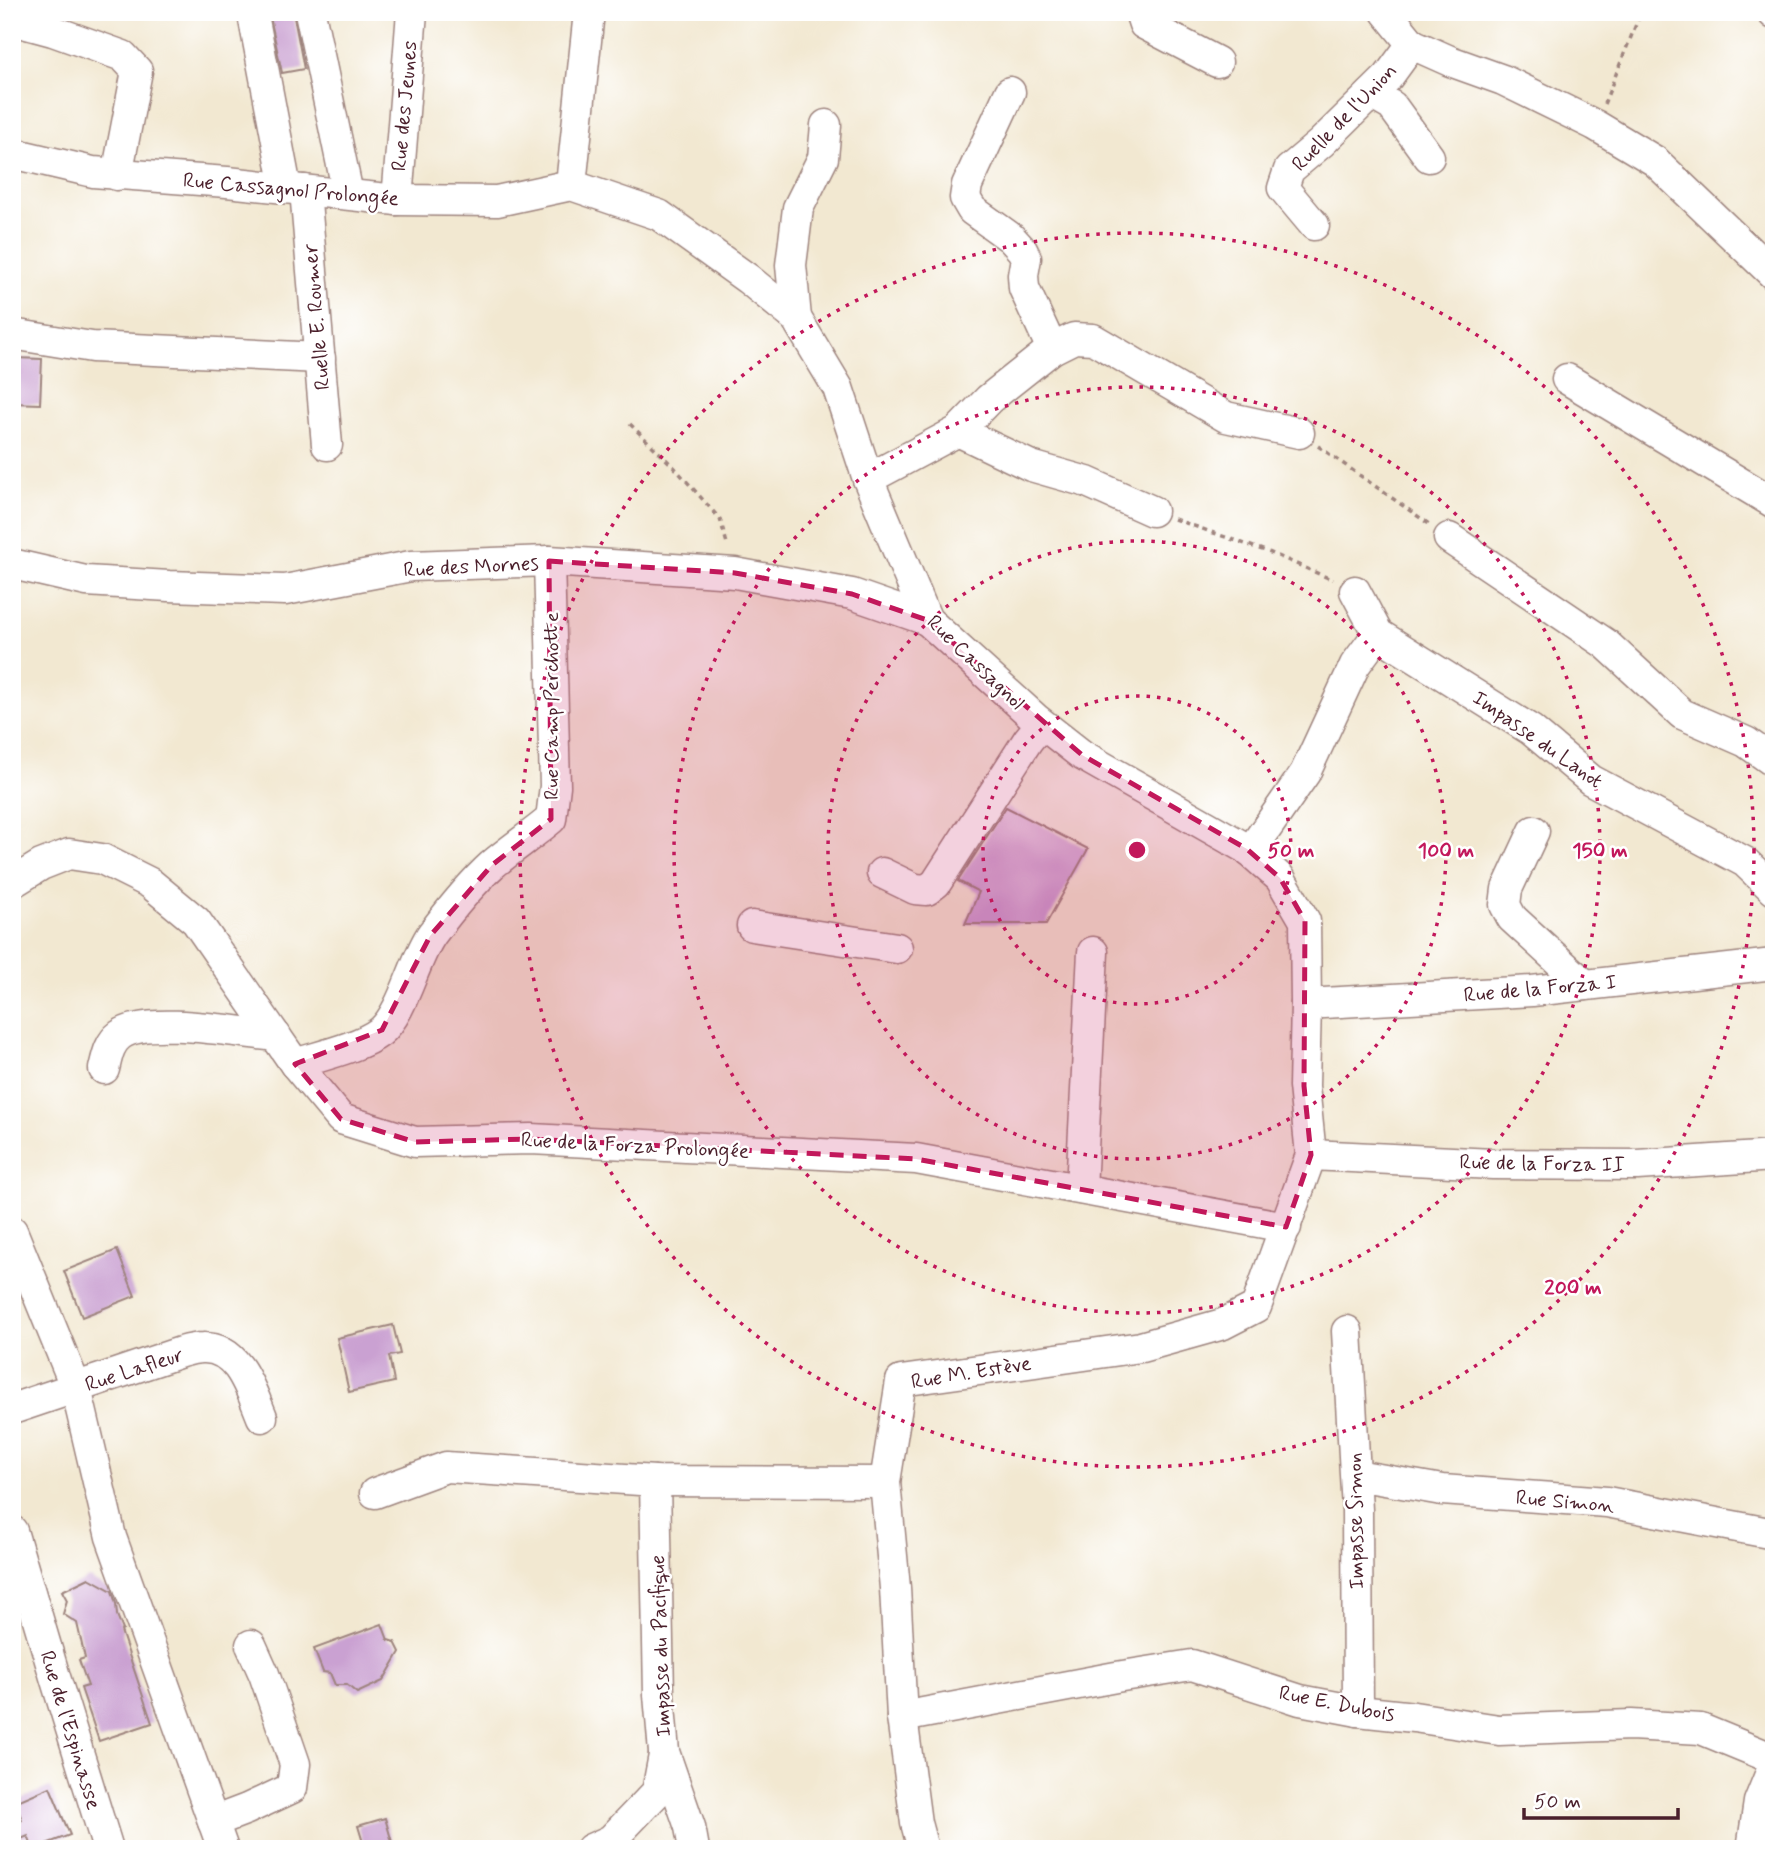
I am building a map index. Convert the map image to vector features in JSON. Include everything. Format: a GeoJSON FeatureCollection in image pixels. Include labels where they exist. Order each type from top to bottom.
{"type":"FeatureCollection","features":[{"type":"Feature","properties":{"kind":"street"},"geometry":{"type":"LineString","coordinates":[[310,12],[348,194]]}},
{"type":"Feature","properties":{"kind":"street","name":"Rue des Jeunes"},"geometry":{"type":"LineString","coordinates":[[397,200],[412,12]]}},
{"type":"Feature","properties":{"kind":"street"},"geometry":{"type":"LineString","coordinates":[[571,185],[589,12]]}},
{"type":"Feature","properties":{"kind":"street"},"geometry":{"type":"LineString","coordinates":[[1140,12],[1144,24],[1217,62]]}},
{"type":"Feature","properties":{"kind":"street"},"geometry":{"type":"LineString","coordinates":[[1386,12],[1412,44],[1503,80],[1595,125],[1655,161],[1774,275]]}},
{"type":"Feature","properties":{"kind":"street"},"geometry":{"type":"LineString","coordinates":[[12,20],[53,31],[122,56],[137,71],[117,175]]}},
{"type":"Feature","properties":{"kind":"street","name":"Ruelle E. Roumer"},"geometry":{"type":"LineString","coordinates":[[254,20],[295,189],[320,358],[327,445]]}},
{"type":"Feature","properties":{"kind":"street","name":"Ruelle de l'Union"},"geometry":{"type":"LineString","coordinates":[[1314,225],[1283,188],[1289,170],[1321,143],[1388,77],[1412,44]]}},
{"type":"Feature","properties":{"kind":"street"},"geometry":{"type":"LineString","coordinates":[[1010,92],[967,185],[965,198],[972,210],[1011,238],[1022,250],[1026,258],[1024,288],[1052,349]]}},
{"type":"Feature","properties":{"kind":"street"},"geometry":{"type":"LineString","coordinates":[[1371,94],[1392,106],[1429,157]]}},
{"type":"Feature","properties":{"kind":"street"},"geometry":{"type":"LineString","coordinates":[[796,318],[791,265],[798,208],[822,158],[826,125]]}},
{"type":"Feature","properties":{"kind":"street","name":"Rue Cassagnol Prolongée"},"geometry":{"type":"LineString","coordinates":[[12,153],[117,175],[227,182],[397,200],[497,201],[571,185]]}},
{"type":"Feature","properties":{"kind":"street","name":"Rue Cassagnol"},"geometry":{"type":"LineString","coordinates":[[571,185],[659,215],[748,279],[796,318],[838,388],[868,479],[927,620],[1041,724],[1082,755],[1251,852],[1280,878],[1305,921],[1304,1086],[1311,1155]]}},
{"type":"Feature","properties":{"kind":"street"},"geometry":{"type":"LineString","coordinates":[[12,334],[93,347],[320,358]]}},
{"type":"Feature","properties":{"kind":"street"},"geometry":{"type":"LineString","coordinates":[[868,479],[958,431],[989,399],[1052,349],[1074,338],[1093,339],[1226,416],[1299,433]]}},
{"type":"Feature","properties":{"kind":"street"},"geometry":{"type":"LineString","coordinates":[[1567,379],[1774,503]]}},
{"type":"Feature","properties":{"kind":"street"},"geometry":{"type":"LineString","coordinates":[[958,431],[1031,467],[1087,482],[1152,511]]}},
{"type":"Feature","properties":{"kind":"street"},"geometry":{"type":"LineString","coordinates":[[1449,538],[1606,644],[1682,714],[1746,742],[1774,762]]}},
{"type":"Feature","properties":{"kind":"street","name":"Rue des Mornes"},"geometry":{"type":"LineString","coordinates":[[12,564],[86,581],[285,590],[411,566],[549,561],[735,573],[852,594],[927,620]]}},
{"type":"Feature","properties":{"kind":"street","name":"Rue Camp Perchotte"},"geometry":{"type":"LineString","coordinates":[[295,1064],[366,1041],[382,1030],[396,1010],[430,936],[492,865],[551,819],[555,786],[549,561]]}},
{"type":"Feature","properties":{"kind":"street","name":"Impasse du Lanot"},"geometry":{"type":"LineString","coordinates":[[1354,591],[1378,634],[1531,730],[1591,780],[1745,862],[1774,890]]}},
{"type":"Feature","properties":{"kind":"street"},"geometry":{"type":"LineString","coordinates":[[1251,852],[1306,773],[1355,665],[1378,634]]}},
{"type":"Feature","properties":{"kind":"street"},"geometry":{"type":"LineString","coordinates":[[882,873],[915,890],[927,890],[936,883],[1041,724]]}},
{"type":"Feature","properties":{"kind":"street"},"geometry":{"type":"LineString","coordinates":[[1534,831],[1507,889],[1505,905],[1512,918],[1585,985]]}},
{"type":"Feature","properties":{"kind":"street","name":"Rue de la Forza Prolongée"},"geometry":{"type":"LineString","coordinates":[[12,883],[41,865],[69,854],[102,859],[150,883],[196,920],[295,1064],[341,1119],[415,1142],[531,1139],[916,1159],[1286,1227]]}},
{"type":"Feature","properties":{"kind":"street"},"geometry":{"type":"LineString","coordinates":[[752,926],[897,948]]}},
{"type":"Feature","properties":{"kind":"street"},"geometry":{"type":"LineString","coordinates":[[1081,1189],[1093,952]]}},
{"type":"Feature","properties":{"kind":"street","name":"Rue de la Forza I"},"geometry":{"type":"LineString","coordinates":[[1306,1004],[1532,991],[1774,964]]}},
{"type":"Feature","properties":{"kind":"street"},"geometry":{"type":"LineString","coordinates":[[104,1069],[110,1047],[120,1034],[139,1027],[171,1026],[276,1036]]}},
{"type":"Feature","properties":{"kind":"street","name":"Rue de la Forza II"},"geometry":{"type":"LineString","coordinates":[[1311,1155],[1493,1164],[1637,1164],[1774,1156]]}},
{"type":"Feature","properties":{"kind":"street","name":"Rue M. Estève"},"geometry":{"type":"LineString","coordinates":[[923,1849],[916,1823],[902,1717],[895,1588],[885,1482],[901,1381],[1141,1347],[1223,1324],[1256,1307],[1311,1155]]}},
{"type":"Feature","properties":{"kind":"street"},"geometry":{"type":"LineString","coordinates":[[12,1231],[76,1388],[111,1536],[218,1835],[247,1809],[292,1788],[295,1764],[264,1674],[251,1645]]}},
{"type":"Feature","properties":{"kind":"street","name":"Impasse Simon"},"geometry":{"type":"LineString","coordinates":[[1347,1331],[1356,1475],[1358,1712]]}},
{"type":"Feature","properties":{"kind":"street","name":"Rue Lafleur"},"geometry":{"type":"LineString","coordinates":[[12,1409],[181,1352],[205,1347],[224,1353],[240,1368],[262,1417]]}},
{"type":"Feature","properties":{"kind":"street"},"geometry":{"type":"LineString","coordinates":[[375,1493],[446,1467],[655,1480],[885,1482]]}},
{"type":"Feature","properties":{"kind":"street","name":"Rue Simon"},"geometry":{"type":"LineString","coordinates":[[1356,1475],[1442,1490],[1607,1503],[1774,1534]]}},
{"type":"Feature","properties":{"kind":"street","name":"Impasse du Pacifique"},"geometry":{"type":"LineString","coordinates":[[655,1480],[659,1695],[664,1752],[690,1827],[694,1849]]}},
{"type":"Feature","properties":{"kind":"street","name":"Rue de l'Espinasse"},"geometry":{"type":"LineString","coordinates":[[12,1531],[108,1849]]}},
{"type":"Feature","properties":{"kind":"street","name":"Rue E. Dubois"},"geometry":{"type":"LineString","coordinates":[[902,1717],[1192,1665],[1300,1700],[1358,1712],[1414,1717],[1499,1730],[1630,1725],[1701,1729],[1774,1759]]}},
{"type":"Feature","properties":{"kind":"street"},"geometry":{"type":"LineString","coordinates":[[591,1849],[611,1840],[657,1792],[664,1752]]}},
{"type":"Feature","properties":{"kind":"street"},"geometry":{"type":"LineString","coordinates":[[1752,1849],[1759,1802],[1774,1765]]}},
{"type":"Feature","properties":{"kind":"path"},"geometry":{"type":"LineString","coordinates":[[1595,125],[1641,12]]}},
{"type":"Feature","properties":{"kind":"path"},"geometry":{"type":"LineString","coordinates":[[630,424],[675,468],[720,519],[735,573]]}},
{"type":"Feature","properties":{"kind":"path"},"geometry":{"type":"LineString","coordinates":[[1299,433],[1449,538]]}},
{"type":"Feature","properties":{"kind":"path"},"geometry":{"type":"LineString","coordinates":[[1152,511],[1271,553],[1354,591]]}},
{"type":"Feature","properties":{"kind":"highlighted area"},"geometry":{"type":"Polygon","coordinates":[[[549,561],[735,573],[852,594],[927,620],[1082,755],[1247,849],[1280,878],[1305,921],[1304,1086],[1311,1155],[1286,1227],[916,1159],[531,1139],[415,1142],[341,1119],[295,1064],[382,1030],[430,936],[492,865],[551,819],[549,561]]]}},
{"type":"Feature","properties":{"kind":"building"},"geometry":{"type":"Polygon","coordinates":[[[269,12],[293,12],[304,69],[282,73],[269,12]]]}},
{"type":"Feature","properties":{"kind":"building"},"geometry":{"type":"Polygon","coordinates":[[[15,358],[42,359],[40,404],[13,403],[15,358]]]}},
{"type":"Feature","properties":{"kind":"building"},"geometry":{"type":"Polygon","coordinates":[[[1006,807],[1088,849],[1046,924],[965,924],[979,892],[958,881],[1006,807]]]}},
{"type":"Feature","properties":{"kind":"building"},"geometry":{"type":"Polygon","coordinates":[[[117,1250],[135,1296],[82,1317],[64,1271],[117,1250]]]}},
{"type":"Feature","properties":{"kind":"building"},"geometry":{"type":"Polygon","coordinates":[[[393,1325],[400,1354],[389,1356],[394,1382],[349,1392],[337,1338],[393,1325]]]}},
{"type":"Feature","properties":{"kind":"building"},"geometry":{"type":"Polygon","coordinates":[[[89,1578],[112,1591],[123,1630],[121,1631],[152,1723],[99,1741],[81,1688],[88,1686],[79,1660],[85,1658],[77,1623],[63,1614],[67,1600],[62,1591],[89,1578]]]}},
{"type":"Feature","properties":{"kind":"building"},"geometry":{"type":"Polygon","coordinates":[[[382,1624],[388,1640],[395,1642],[400,1652],[383,1681],[357,1693],[347,1685],[335,1685],[330,1673],[323,1672],[314,1649],[382,1624]]]}},
{"type":"Feature","properties":{"kind":"building"},"geometry":{"type":"Polygon","coordinates":[[[50,1787],[70,1835],[33,1849],[28,1836],[21,1839],[15,1826],[22,1820],[15,1802],[50,1787]]]}},
{"type":"Feature","properties":{"kind":"building"},"geometry":{"type":"Polygon","coordinates":[[[385,1818],[394,1849],[365,1849],[358,1826],[385,1818]]]}}]}
